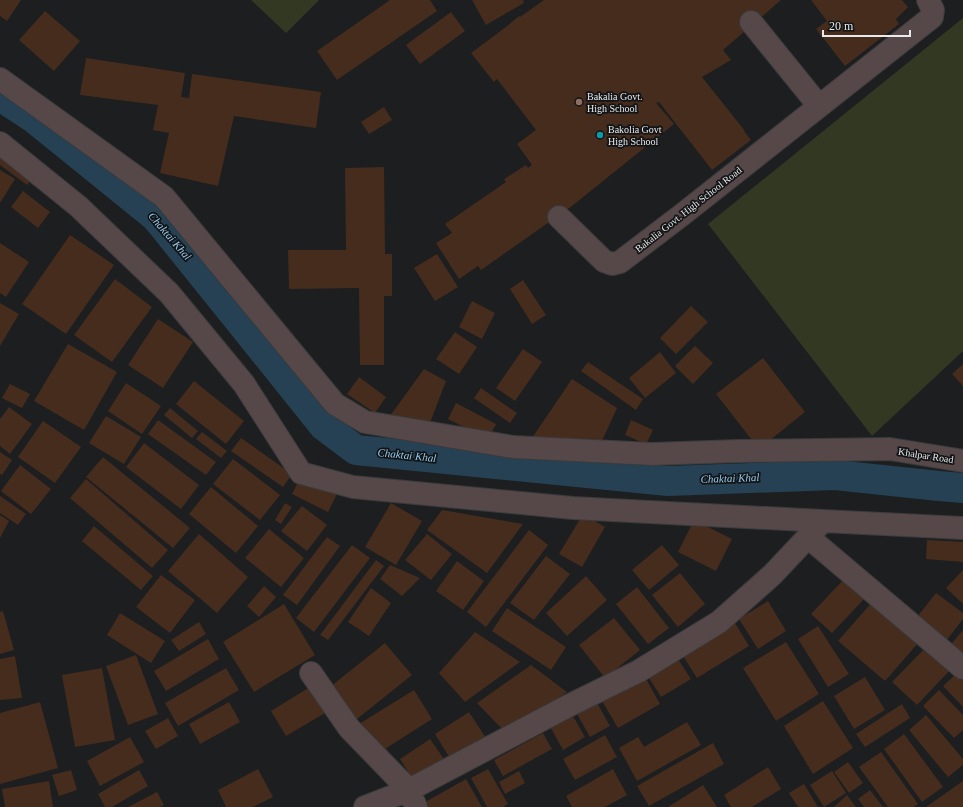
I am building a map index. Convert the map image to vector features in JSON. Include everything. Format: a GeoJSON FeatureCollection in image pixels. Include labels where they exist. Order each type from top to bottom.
{"type":"FeatureCollection","features":[{"type":"Feature","properties":{"kind":"street","name":"Bakalia Govt. High School Road"},"geometry":{"type":"LineString","coordinates":[[559,217],[604,262],[612,264],[620,262],[689,210],[932,17],[933,10],[928,0]]}},
{"type":"Feature","properties":{"kind":"street"},"geometry":{"type":"LineString","coordinates":[[752,22],[819,106]]}},
{"type":"Feature","properties":{"kind":"street","name":"Khalpar Road"},"geometry":{"type":"LineString","coordinates":[[0,79],[164,197],[335,404],[365,422],[512,447],[652,454],[890,449],[963,461]]}},
{"type":"Feature","properties":{"kind":"street"},"geometry":{"type":"LineString","coordinates":[[0,143],[78,206],[169,293],[244,384],[301,473],[353,487],[573,508],[963,528]]}},
{"type":"Feature","properties":{"kind":"street"},"geometry":{"type":"LineString","coordinates":[[365,807],[413,798],[568,706],[639,671],[719,622],[772,575],[823,521]]}},
{"type":"Feature","properties":{"kind":"street"},"geometry":{"type":"LineString","coordinates":[[808,537],[963,668]]}},
{"type":"Feature","properties":{"kind":"street"},"geometry":{"type":"LineString","coordinates":[[311,673],[349,728],[413,798]]}},
{"type":"Feature","properties":{"kind":"green space"},"geometry":{"type":"Polygon","coordinates":[[[251,0],[319,0],[286,33],[251,0]]]}},
{"type":"Feature","properties":{"kind":"green space"},"geometry":{"type":"Polygon","coordinates":[[[963,18],[963,351],[872,436],[708,224],[963,18]]]}},
{"type":"Feature","properties":{"kind":"building"},"geometry":{"type":"Polygon","coordinates":[[[0,0],[21,0],[7,21],[0,16],[0,0]]]}},
{"type":"Feature","properties":{"kind":"building"},"geometry":{"type":"Polygon","coordinates":[[[390,0],[430,0],[437,11],[337,80],[317,51],[390,0]]]}},
{"type":"Feature","properties":{"kind":"building"},"geometry":{"type":"Polygon","coordinates":[[[472,0],[523,0],[524,3],[486,25],[472,0]]]}},
{"type":"Feature","properties":{"kind":"building","name":"Bakolia Govt High School"},"geometry":{"type":"Polygon","coordinates":[[[544,0],[781,0],[723,50],[731,60],[702,77],[751,140],[712,170],[659,102],[656,103],[674,124],[572,206],[481,270],[478,266],[459,279],[436,243],[452,233],[445,224],[506,182],[504,179],[526,165],[528,168],[532,165],[517,144],[536,130],[497,79],[494,82],[471,53],[519,16],[520,17],[544,0]]]}},
{"type":"Feature","properties":{"kind":"building"},"geometry":{"type":"Polygon","coordinates":[[[811,0],[902,0],[908,7],[896,19],[899,24],[845,66],[816,29],[827,21],[811,0]]]}},
{"type":"Feature","properties":{"kind":"building"},"geometry":{"type":"Polygon","coordinates":[[[45,11],[80,41],[54,71],[19,40],[45,11]]]}},
{"type":"Feature","properties":{"kind":"building"},"geometry":{"type":"Polygon","coordinates":[[[451,12],[465,31],[420,64],[406,45],[451,12]]]}},
{"type":"Feature","properties":{"kind":"building"},"geometry":{"type":"Polygon","coordinates":[[[86,58],[185,73],[181,97],[189,98],[192,74],[321,92],[316,128],[234,116],[218,186],[160,173],[169,133],[153,130],[158,105],[80,95],[86,58]]]}},
{"type":"Feature","properties":{"kind":"building"},"geometry":{"type":"Polygon","coordinates":[[[384,107],[392,120],[369,134],[361,122],[384,107]]]}},
{"type":"Feature","properties":{"kind":"building"},"geometry":{"type":"Polygon","coordinates":[[[0,157],[31,180],[27,185],[0,165],[0,157]]]}},
{"type":"Feature","properties":{"kind":"building"},"geometry":{"type":"Polygon","coordinates":[[[384,167],[385,254],[392,254],[392,296],[384,296],[384,365],[360,365],[359,288],[289,289],[288,250],[346,250],[345,168],[384,167]]]}},
{"type":"Feature","properties":{"kind":"building"},"geometry":{"type":"Polygon","coordinates":[[[0,170],[15,179],[0,203],[0,170]]]}},
{"type":"Feature","properties":{"kind":"building"},"geometry":{"type":"Polygon","coordinates":[[[23,191],[50,212],[38,228],[11,207],[23,191]]]}},
{"type":"Feature","properties":{"kind":"building"},"geometry":{"type":"Polygon","coordinates":[[[70,235],[114,265],[66,334],[22,304],[70,235]]]}},
{"type":"Feature","properties":{"kind":"building"},"geometry":{"type":"Polygon","coordinates":[[[0,243],[29,262],[6,297],[0,293],[0,243]]]}},
{"type":"Feature","properties":{"kind":"building"},"geometry":{"type":"Polygon","coordinates":[[[437,254],[458,287],[435,301],[414,268],[437,254]]]}},
{"type":"Feature","properties":{"kind":"building"},"geometry":{"type":"Polygon","coordinates":[[[115,279],[152,307],[112,362],[74,335],[115,279]]]}},
{"type":"Feature","properties":{"kind":"building"},"geometry":{"type":"Polygon","coordinates":[[[523,280],[546,315],[532,324],[510,289],[523,280]]]}},
{"type":"Feature","properties":{"kind":"building"},"geometry":{"type":"Polygon","coordinates":[[[472,301],[495,313],[482,339],[459,327],[472,301]]]}},
{"type":"Feature","properties":{"kind":"building"},"geometry":{"type":"Polygon","coordinates":[[[0,303],[19,314],[0,346],[0,303]]]}},
{"type":"Feature","properties":{"kind":"building"},"geometry":{"type":"Polygon","coordinates":[[[691,306],[708,322],[676,354],[660,338],[691,306]]]}},
{"type":"Feature","properties":{"kind":"building"},"geometry":{"type":"Polygon","coordinates":[[[158,319],[193,342],[163,388],[128,365],[158,319]]]}},
{"type":"Feature","properties":{"kind":"building"},"geometry":{"type":"Polygon","coordinates":[[[455,332],[477,347],[459,374],[436,359],[455,332]]]}},
{"type":"Feature","properties":{"kind":"building"},"geometry":{"type":"Polygon","coordinates":[[[68,344],[117,372],[84,430],[34,401],[68,344]]]}},
{"type":"Feature","properties":{"kind":"building"},"geometry":{"type":"Polygon","coordinates":[[[695,346],[713,363],[693,384],[675,366],[695,346]]]}},
{"type":"Feature","properties":{"kind":"building"},"geometry":{"type":"Polygon","coordinates":[[[523,349],[542,362],[515,401],[496,388],[523,349]]]}},
{"type":"Feature","properties":{"kind":"building"},"geometry":{"type":"Polygon","coordinates":[[[660,352],[676,373],[645,398],[629,378],[660,352]]]}},
{"type":"Feature","properties":{"kind":"building"},"geometry":{"type":"Polygon","coordinates":[[[763,358],[805,412],[759,449],[716,394],[763,358]]]}},
{"type":"Feature","properties":{"kind":"building"},"geometry":{"type":"Polygon","coordinates":[[[588,362],[643,399],[636,410],[581,371],[588,362]]]}},
{"type":"Feature","properties":{"kind":"building"},"geometry":{"type":"Polygon","coordinates":[[[963,364],[963,386],[952,374],[963,364]]]}},
{"type":"Feature","properties":{"kind":"building"},"geometry":{"type":"Polygon","coordinates":[[[424,369],[446,381],[428,428],[387,420],[424,369]]]}},
{"type":"Feature","properties":{"kind":"building"},"geometry":{"type":"Polygon","coordinates":[[[359,377],[386,397],[375,413],[347,394],[359,377]]]}},
{"type":"Feature","properties":{"kind":"building"},"geometry":{"type":"Polygon","coordinates":[[[572,379],[617,408],[601,443],[532,438],[572,379]]]}},
{"type":"Feature","properties":{"kind":"building"},"geometry":{"type":"Polygon","coordinates":[[[194,381],[244,421],[226,444],[176,404],[194,381]]]}},
{"type":"Feature","properties":{"kind":"building"},"geometry":{"type":"Polygon","coordinates":[[[126,383],[161,406],[142,434],[108,411],[126,383]]]}},
{"type":"Feature","properties":{"kind":"building"},"geometry":{"type":"Polygon","coordinates":[[[10,384],[30,394],[22,408],[2,398],[10,384]]]}},
{"type":"Feature","properties":{"kind":"building"},"geometry":{"type":"Polygon","coordinates":[[[481,388],[517,413],[510,423],[474,398],[481,388]]]}},
{"type":"Feature","properties":{"kind":"building"},"geometry":{"type":"Polygon","coordinates":[[[456,403],[496,424],[488,439],[448,419],[456,403]]]}},
{"type":"Feature","properties":{"kind":"building"},"geometry":{"type":"Polygon","coordinates":[[[9,407],[32,424],[10,454],[0,446],[0,419],[9,407]]]}},
{"type":"Feature","properties":{"kind":"building"},"geometry":{"type":"Polygon","coordinates":[[[170,408],[198,431],[192,438],[164,415],[170,408]]]}},
{"type":"Feature","properties":{"kind":"building"},"geometry":{"type":"Polygon","coordinates":[[[106,416],[141,437],[124,464],[89,443],[106,416]]]}},
{"type":"Feature","properties":{"kind":"building"},"geometry":{"type":"Polygon","coordinates":[[[158,420],[216,462],[206,475],[148,434],[158,420]]]}},
{"type":"Feature","properties":{"kind":"building"},"geometry":{"type":"Polygon","coordinates":[[[631,420],[653,430],[646,444],[625,435],[631,420]]]}},
{"type":"Feature","properties":{"kind":"building"},"geometry":{"type":"Polygon","coordinates":[[[43,421],[81,447],[55,483],[18,457],[43,421]]]}},
{"type":"Feature","properties":{"kind":"building"},"geometry":{"type":"Polygon","coordinates":[[[202,432],[227,451],[221,458],[196,439],[202,432]]]}},
{"type":"Feature","properties":{"kind":"building"},"geometry":{"type":"Polygon","coordinates":[[[241,438],[292,474],[283,487],[231,451],[241,438]]]}},
{"type":"Feature","properties":{"kind":"building"},"geometry":{"type":"Polygon","coordinates":[[[144,443],[199,485],[181,509],[126,467],[144,443]]]}},
{"type":"Feature","properties":{"kind":"building"},"geometry":{"type":"Polygon","coordinates":[[[0,452],[12,460],[2,475],[0,474],[0,452]]]}},
{"type":"Feature","properties":{"kind":"building"},"geometry":{"type":"Polygon","coordinates":[[[103,457],[190,528],[173,548],[86,477],[103,457]]]}},
{"type":"Feature","properties":{"kind":"building"},"geometry":{"type":"Polygon","coordinates":[[[233,459],[280,495],[260,520],[213,484],[233,459]]]}},
{"type":"Feature","properties":{"kind":"building"},"geometry":{"type":"Polygon","coordinates":[[[20,465],[51,489],[31,514],[1,491],[20,465]]]}},
{"type":"Feature","properties":{"kind":"building"},"geometry":{"type":"Polygon","coordinates":[[[301,476],[337,494],[328,512],[292,494],[301,476]]]}},
{"type":"Feature","properties":{"kind":"building"},"geometry":{"type":"Polygon","coordinates":[[[86,479],[168,550],[152,568],[70,498],[86,479]]]}},
{"type":"Feature","properties":{"kind":"building"},"geometry":{"type":"Polygon","coordinates":[[[211,487],[258,526],[236,553],[189,514],[211,487]]]}},
{"type":"Feature","properties":{"kind":"building"},"geometry":{"type":"Polygon","coordinates":[[[0,496],[26,514],[18,525],[0,513],[0,496]]]}},
{"type":"Feature","properties":{"kind":"building"},"geometry":{"type":"Polygon","coordinates":[[[285,503],[292,507],[281,524],[275,520],[285,503]]]}},
{"type":"Feature","properties":{"kind":"building"},"geometry":{"type":"Polygon","coordinates":[[[391,503],[422,521],[396,565],[365,547],[391,503]]]}},
{"type":"Feature","properties":{"kind":"building"},"geometry":{"type":"Polygon","coordinates":[[[302,506],[327,525],[307,551],[281,531],[302,506]]]}},
{"type":"Feature","properties":{"kind":"building"},"geometry":{"type":"Polygon","coordinates":[[[442,510],[523,524],[487,573],[427,530],[442,510]]]}},
{"type":"Feature","properties":{"kind":"building"},"geometry":{"type":"Polygon","coordinates":[[[583,514],[605,527],[582,567],[559,554],[583,514]]]}},
{"type":"Feature","properties":{"kind":"building"},"geometry":{"type":"Polygon","coordinates":[[[0,515],[9,521],[0,538],[0,515]]]}},
{"type":"Feature","properties":{"kind":"building"},"geometry":{"type":"Polygon","coordinates":[[[694,520],[732,539],[716,571],[678,552],[694,520]]]}},
{"type":"Feature","properties":{"kind":"building"},"geometry":{"type":"Polygon","coordinates":[[[94,526],[153,576],[141,590],[82,541],[94,526]]]}},
{"type":"Feature","properties":{"kind":"building"},"geometry":{"type":"Polygon","coordinates":[[[269,529],[304,558],[281,587],[245,558],[269,529]]]}},
{"type":"Feature","properties":{"kind":"building"},"geometry":{"type":"Polygon","coordinates":[[[529,530],[548,545],[486,627],[467,612],[529,530]]]}},
{"type":"Feature","properties":{"kind":"building"},"geometry":{"type":"Polygon","coordinates":[[[199,534],[248,577],[217,613],[168,571],[199,534]]]}},
{"type":"Feature","properties":{"kind":"building"},"geometry":{"type":"Polygon","coordinates":[[[427,534],[452,554],[431,580],[405,560],[427,534]]]}},
{"type":"Feature","properties":{"kind":"building"},"geometry":{"type":"Polygon","coordinates":[[[327,537],[340,546],[297,605],[283,595],[327,537]]]}},
{"type":"Feature","properties":{"kind":"building"},"geometry":{"type":"Polygon","coordinates":[[[927,540],[963,542],[963,562],[926,559],[927,540]]]}},
{"type":"Feature","properties":{"kind":"building"},"geometry":{"type":"Polygon","coordinates":[[[352,545],[370,558],[314,632],[296,618],[352,545]]]}},
{"type":"Feature","properties":{"kind":"building"},"geometry":{"type":"Polygon","coordinates":[[[662,545],[679,565],[649,590],[632,570],[662,545]]]}},
{"type":"Feature","properties":{"kind":"building"},"geometry":{"type":"Polygon","coordinates":[[[546,556],[570,574],[534,620],[510,603],[546,556]]]}},
{"type":"Feature","properties":{"kind":"building"},"geometry":{"type":"Polygon","coordinates":[[[376,560],[384,566],[328,640],[320,635],[376,560]]]}},
{"type":"Feature","properties":{"kind":"building"},"geometry":{"type":"Polygon","coordinates":[[[457,561],[484,581],[463,610],[436,591],[457,561]]]}},
{"type":"Feature","properties":{"kind":"building"},"geometry":{"type":"Polygon","coordinates":[[[390,565],[420,578],[402,596],[380,579],[390,565]]]}},
{"type":"Feature","properties":{"kind":"building"},"geometry":{"type":"Polygon","coordinates":[[[963,570],[963,604],[946,588],[963,570]]]}},
{"type":"Feature","properties":{"kind":"building"},"geometry":{"type":"Polygon","coordinates":[[[680,573],[705,604],[678,627],[652,595],[680,573]]]}},
{"type":"Feature","properties":{"kind":"building"},"geometry":{"type":"Polygon","coordinates":[[[161,575],[195,600],[170,633],[136,607],[161,575]]]}},
{"type":"Feature","properties":{"kind":"building"},"geometry":{"type":"Polygon","coordinates":[[[586,576],[607,600],[567,636],[546,613],[586,576]]]}},
{"type":"Feature","properties":{"kind":"building"},"geometry":{"type":"Polygon","coordinates":[[[845,578],[866,597],[832,633],[811,614],[845,578]]]}},
{"type":"Feature","properties":{"kind":"building"},"geometry":{"type":"Polygon","coordinates":[[[264,586],[276,597],[259,617],[247,606],[264,586]]]}},
{"type":"Feature","properties":{"kind":"building"},"geometry":{"type":"Polygon","coordinates":[[[637,587],[669,628],[648,644],[616,604],[637,587]]]}},
{"type":"Feature","properties":{"kind":"building"},"geometry":{"type":"Polygon","coordinates":[[[371,588],[391,603],[369,636],[348,622],[371,588]]]}},
{"type":"Feature","properties":{"kind":"building"},"geometry":{"type":"Polygon","coordinates":[[[936,593],[963,613],[963,619],[946,641],[917,617],[936,593]]]}},
{"type":"Feature","properties":{"kind":"building"},"geometry":{"type":"Polygon","coordinates":[[[768,601],[786,631],[758,649],[739,619],[768,601]]]}},
{"type":"Feature","properties":{"kind":"building"},"geometry":{"type":"Polygon","coordinates":[[[873,601],[919,642],[885,681],[838,641],[873,601]]]}},
{"type":"Feature","properties":{"kind":"building"},"geometry":{"type":"Polygon","coordinates":[[[284,604],[315,655],[254,692],[223,642],[284,604]]]}},
{"type":"Feature","properties":{"kind":"building"},"geometry":{"type":"Polygon","coordinates":[[[507,608],[566,647],[551,670],[492,631],[507,608]]]}},
{"type":"Feature","properties":{"kind":"building"},"geometry":{"type":"Polygon","coordinates":[[[3,611],[14,650],[0,654],[0,612],[3,611]]]}},
{"type":"Feature","properties":{"kind":"building"},"geometry":{"type":"Polygon","coordinates":[[[120,613],[165,641],[151,663],[107,635],[120,613]]]}},
{"type":"Feature","properties":{"kind":"building"},"geometry":{"type":"Polygon","coordinates":[[[614,618],[640,650],[605,678],[579,645],[614,618]]]}},
{"type":"Feature","properties":{"kind":"building"},"geometry":{"type":"Polygon","coordinates":[[[199,622],[206,634],[179,651],[171,640],[199,622]]]}},
{"type":"Feature","properties":{"kind":"building"},"geometry":{"type":"Polygon","coordinates":[[[735,623],[749,646],[697,678],[683,656],[735,623]]]}},
{"type":"Feature","properties":{"kind":"building"},"geometry":{"type":"Polygon","coordinates":[[[818,626],[849,674],[828,687],[798,639],[818,626]]]}},
{"type":"Feature","properties":{"kind":"building"},"geometry":{"type":"Polygon","coordinates":[[[963,630],[963,663],[947,649],[963,630]]]}},
{"type":"Feature","properties":{"kind":"building"},"geometry":{"type":"Polygon","coordinates":[[[475,632],[520,662],[465,702],[439,673],[475,632]]]}},
{"type":"Feature","properties":{"kind":"building"},"geometry":{"type":"Polygon","coordinates":[[[208,639],[219,659],[166,691],[154,671],[208,639]]]}},
{"type":"Feature","properties":{"kind":"building"},"geometry":{"type":"Polygon","coordinates":[[[786,642],[819,694],[776,721],[743,668],[786,642]]]}},
{"type":"Feature","properties":{"kind":"building"},"geometry":{"type":"Polygon","coordinates":[[[385,643],[412,675],[352,723],[326,690],[385,643]]]}},
{"type":"Feature","properties":{"kind":"building"},"geometry":{"type":"Polygon","coordinates":[[[928,645],[952,668],[917,705],[892,682],[928,645]]]}},
{"type":"Feature","properties":{"kind":"building"},"geometry":{"type":"Polygon","coordinates":[[[136,655],[158,714],[128,725],[106,666],[136,655]]]}},
{"type":"Feature","properties":{"kind":"building"},"geometry":{"type":"Polygon","coordinates":[[[15,656],[22,698],[0,700],[0,659],[15,656]]]}},
{"type":"Feature","properties":{"kind":"building"},"geometry":{"type":"Polygon","coordinates":[[[678,659],[691,679],[661,697],[649,678],[678,659]]]}},
{"type":"Feature","properties":{"kind":"building"},"geometry":{"type":"Polygon","coordinates":[[[531,665],[567,692],[506,733],[477,703],[531,665]]]}},
{"type":"Feature","properties":{"kind":"building"},"geometry":{"type":"Polygon","coordinates":[[[102,668],[115,740],[75,747],[62,675],[102,668]]]}},
{"type":"Feature","properties":{"kind":"building"},"geometry":{"type":"Polygon","coordinates":[[[226,668],[239,690],[178,726],[165,703],[226,668]]]}},
{"type":"Feature","properties":{"kind":"building"},"geometry":{"type":"Polygon","coordinates":[[[960,670],[963,673],[963,707],[943,686],[960,670]]]}},
{"type":"Feature","properties":{"kind":"building"},"geometry":{"type":"Polygon","coordinates":[[[645,677],[660,704],[618,728],[602,701],[645,677]]]}},
{"type":"Feature","properties":{"kind":"building"},"geometry":{"type":"Polygon","coordinates":[[[865,677],[885,710],[854,729],[834,696],[865,677]]]}},
{"type":"Feature","properties":{"kind":"building"},"geometry":{"type":"Polygon","coordinates":[[[310,687],[325,713],[286,736],[271,711],[310,687]]]}},
{"type":"Feature","properties":{"kind":"building"},"geometry":{"type":"Polygon","coordinates":[[[414,690],[432,719],[377,754],[359,724],[414,690]]]}},
{"type":"Feature","properties":{"kind":"building"},"geometry":{"type":"Polygon","coordinates":[[[939,690],[963,715],[963,730],[954,738],[923,706],[939,690]]]}},
{"type":"Feature","properties":{"kind":"building"},"geometry":{"type":"Polygon","coordinates":[[[596,701],[610,726],[590,737],[576,712],[596,701]]]}},
{"type":"Feature","properties":{"kind":"building"},"geometry":{"type":"Polygon","coordinates":[[[823,701],[853,748],[813,774],[784,726],[823,701]]]}},
{"type":"Feature","properties":{"kind":"building"},"geometry":{"type":"Polygon","coordinates":[[[40,702],[58,768],[0,784],[0,713],[40,702]]]}},
{"type":"Feature","properties":{"kind":"building"},"geometry":{"type":"Polygon","coordinates":[[[229,702],[240,722],[200,744],[189,724],[229,702]]]}},
{"type":"Feature","properties":{"kind":"building"},"geometry":{"type":"Polygon","coordinates":[[[902,704],[910,718],[865,747],[856,734],[902,704]]]}},
{"type":"Feature","properties":{"kind":"building"},"geometry":{"type":"Polygon","coordinates":[[[570,711],[585,737],[563,750],[548,723],[570,711]]]}},
{"type":"Feature","properties":{"kind":"building"},"geometry":{"type":"Polygon","coordinates":[[[469,712],[486,738],[451,760],[435,734],[469,712]]]}},
{"type":"Feature","properties":{"kind":"building"},"geometry":{"type":"Polygon","coordinates":[[[926,715],[963,759],[963,765],[948,777],[909,730],[926,715]]]}},
{"type":"Feature","properties":{"kind":"building"},"geometry":{"type":"Polygon","coordinates":[[[168,718],[178,736],[156,749],[145,731],[168,718]]]}},
{"type":"Feature","properties":{"kind":"building"},"geometry":{"type":"Polygon","coordinates":[[[687,722],[701,745],[637,781],[619,748],[638,737],[644,747],[687,722]]]}},
{"type":"Feature","properties":{"kind":"building"},"geometry":{"type":"Polygon","coordinates":[[[543,733],[552,749],[503,776],[494,760],[543,733]]]}},
{"type":"Feature","properties":{"kind":"building"},"geometry":{"type":"Polygon","coordinates":[[[904,734],[943,787],[922,802],[884,749],[904,734]]]}},
{"type":"Feature","properties":{"kind":"building"},"geometry":{"type":"Polygon","coordinates":[[[605,735],[617,757],[575,780],[563,759],[605,735]]]}},
{"type":"Feature","properties":{"kind":"building"},"geometry":{"type":"Polygon","coordinates":[[[130,737],[144,762],[100,786],[87,761],[130,737]]]}},
{"type":"Feature","properties":{"kind":"building"},"geometry":{"type":"Polygon","coordinates":[[[430,739],[444,759],[413,780],[400,759],[430,739]]]}},
{"type":"Feature","properties":{"kind":"building"},"geometry":{"type":"Polygon","coordinates":[[[713,743],[724,764],[649,806],[637,786],[713,743]]]}},
{"type":"Feature","properties":{"kind":"building"},"geometry":{"type":"Polygon","coordinates":[[[881,752],[918,804],[914,807],[888,807],[859,767],[881,752]]]}},
{"type":"Feature","properties":{"kind":"building"},"geometry":{"type":"Polygon","coordinates":[[[848,762],[863,783],[849,793],[834,772],[848,762]]]}},
{"type":"Feature","properties":{"kind":"building"},"geometry":{"type":"Polygon","coordinates":[[[768,767],[781,789],[752,807],[731,807],[724,795],[768,767]]]}},
{"type":"Feature","properties":{"kind":"building"},"geometry":{"type":"Polygon","coordinates":[[[258,769],[273,797],[253,807],[226,807],[218,790],[258,769]]]}},
{"type":"Feature","properties":{"kind":"building"},"geometry":{"type":"Polygon","coordinates":[[[488,769],[508,804],[503,807],[487,807],[471,778],[488,769]]]}},
{"type":"Feature","properties":{"kind":"building"},"geometry":{"type":"Polygon","coordinates":[[[613,769],[627,795],[605,807],[572,807],[566,796],[613,769]]]}},
{"type":"Feature","properties":{"kind":"building"},"geometry":{"type":"Polygon","coordinates":[[[71,770],[77,790],[59,796],[52,775],[71,770]]]}},
{"type":"Feature","properties":{"kind":"building"},"geometry":{"type":"Polygon","coordinates":[[[139,770],[148,786],[112,807],[105,807],[98,794],[139,770]]]}},
{"type":"Feature","properties":{"kind":"building"},"geometry":{"type":"Polygon","coordinates":[[[519,771],[525,783],[505,794],[499,782],[519,771]]]}},
{"type":"Feature","properties":{"kind":"building"},"geometry":{"type":"Polygon","coordinates":[[[832,771],[846,793],[824,807],[810,785],[832,771]]]}},
{"type":"Feature","properties":{"kind":"building"},"geometry":{"type":"Polygon","coordinates":[[[466,779],[482,807],[421,807],[420,805],[466,779]]]}},
{"type":"Feature","properties":{"kind":"building"},"geometry":{"type":"Polygon","coordinates":[[[49,781],[53,807],[5,807],[2,789],[49,781]]]}},
{"type":"Feature","properties":{"kind":"building"},"geometry":{"type":"Polygon","coordinates":[[[963,781],[963,807],[926,807],[963,781]]]}},
{"type":"Feature","properties":{"kind":"building"},"geometry":{"type":"Polygon","coordinates":[[[804,784],[818,807],[798,807],[789,793],[804,784]]]}},
{"type":"Feature","properties":{"kind":"building"},"geometry":{"type":"Polygon","coordinates":[[[703,785],[717,807],[668,807],[703,785]]]}},
{"type":"Feature","properties":{"kind":"building"},"geometry":{"type":"Polygon","coordinates":[[[870,790],[883,807],[864,807],[858,799],[870,790]]]}},
{"type":"Feature","properties":{"kind":"building"},"geometry":{"type":"Polygon","coordinates":[[[157,792],[164,805],[160,807],[128,807],[157,792]]]}},
{"type":"Feature","properties":{"kind":"building"},"geometry":{"type":"Polygon","coordinates":[[[847,795],[856,807],[834,807],[847,795]]]}},
{"type":"Feature","properties":{"kind":"waterway","name":"Chaktai Khal"},"geometry":{"type":"LineString","coordinates":[[0,96],[35,119],[156,217],[324,426],[356,450],[668,481],[835,475],[963,488]]}},
{"type":"Feature","properties":{"kind":"place","name":"Bakalia Govt. High School"},"geometry":{"type":"Point","coordinates":[579,102]}},
{"type":"Feature","properties":{"kind":"place","name":"Bakolia Govt High School"},"geometry":{"type":"Point","coordinates":[600,135]}}]}
